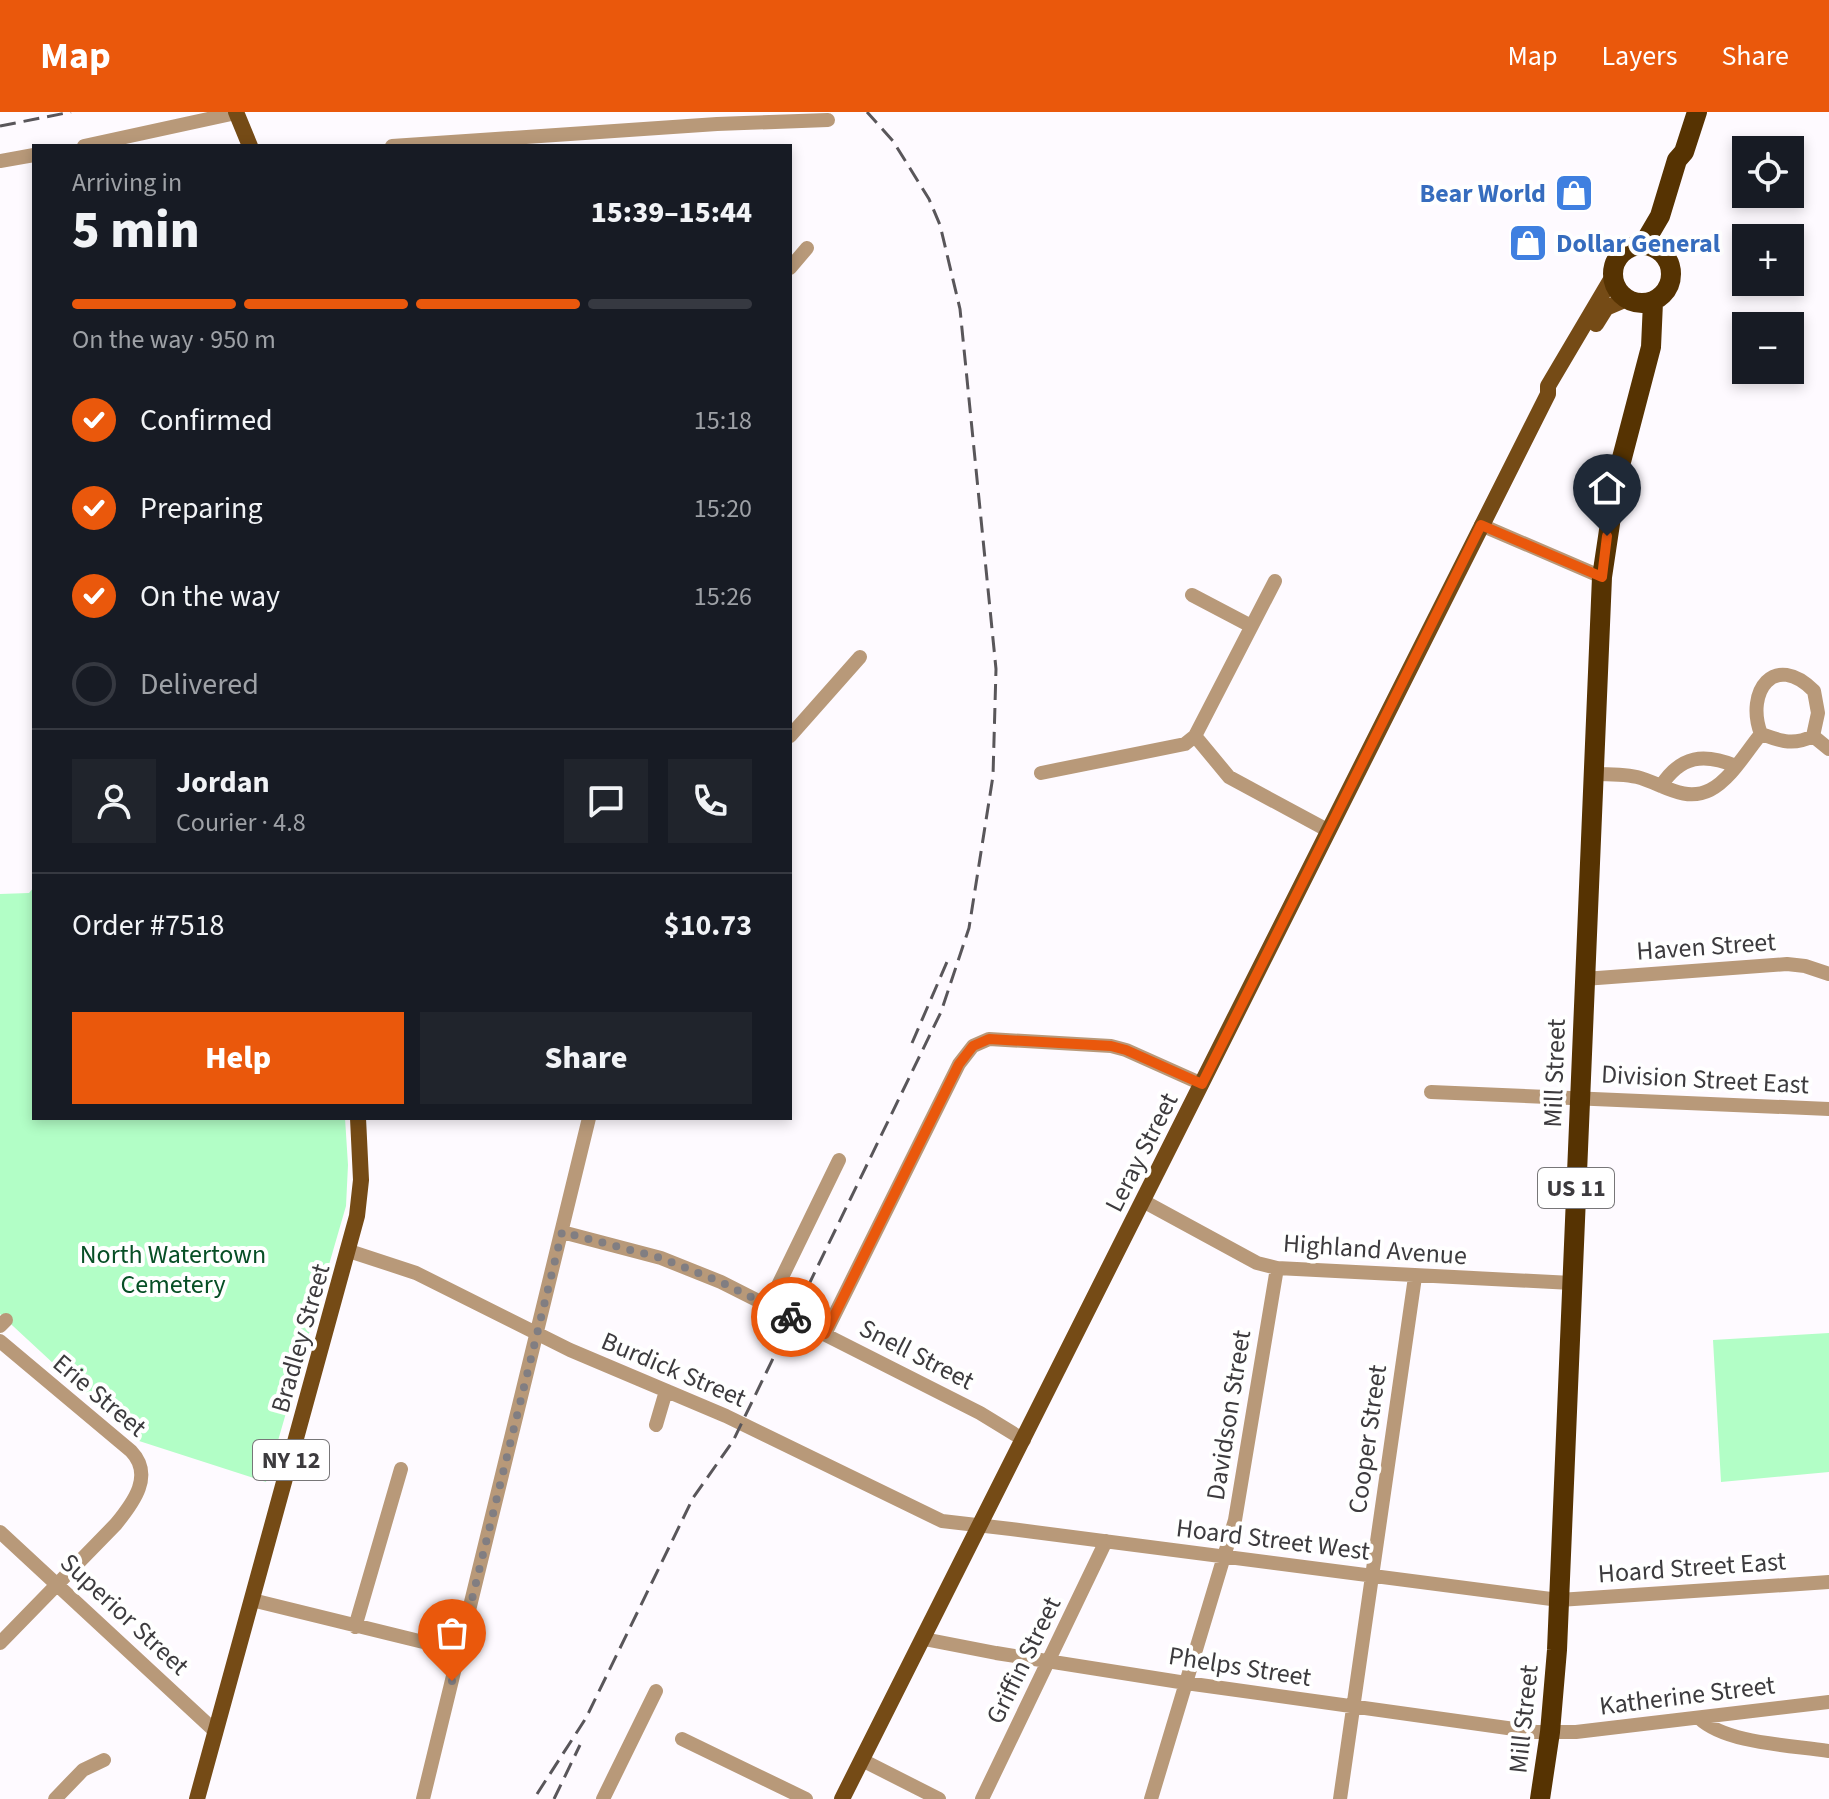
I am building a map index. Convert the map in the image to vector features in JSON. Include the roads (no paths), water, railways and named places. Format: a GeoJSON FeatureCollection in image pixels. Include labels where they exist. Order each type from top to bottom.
{"type":"FeatureCollection","features":[{"type":"Feature","properties":{"kind":"highway"},"geometry":{"type":"LineString","coordinates":[[1643,245],[1654,230],[1697,112]]}},
{"type":"Feature","properties":{"kind":"highway"},"geometry":{"type":"LineString","coordinates":[[1665,256],[1670,217],[1686,163],[1684,152]]}},
{"type":"Feature","properties":{"kind":"highway"},"geometry":{"type":"LineString","coordinates":[[1643,245],[1665,256],[1671,269],[1665,294],[1640,301],[1616,288],[1614,264],[1621,252],[1631,246],[1643,245]]}},
{"type":"Feature","properties":{"kind":"highway","name":"Mill Street"},"geometry":{"type":"LineString","coordinates":[[1540,1799],[1550,1732],[1559,1600],[1602,577],[1617,477],[1647,354],[1640,301]]}},
{"type":"Feature","properties":{"kind":"main road"},"geometry":{"type":"LineString","coordinates":[[236,113],[249,144]]}},
{"type":"Feature","properties":{"kind":"main road"},"geometry":{"type":"LineString","coordinates":[[1548,394],[1548,386],[1613,276]]}},
{"type":"Feature","properties":{"kind":"main road"},"geometry":{"type":"LineString","coordinates":[[1548,394],[1555,389],[1606,308],[1640,301]]}},
{"type":"Feature","properties":{"kind":"main road","name":"Leray Street"},"geometry":{"type":"LineString","coordinates":[[842,1799],[1548,394]]}},
{"type":"Feature","properties":{"kind":"main road","name":"Bradley Street"},"geometry":{"type":"LineString","coordinates":[[197,1799],[349,1251],[361,1180],[358,1120]]}},
{"type":"Feature","properties":{"kind":"street"},"geometry":{"type":"LineString","coordinates":[[93,144],[236,113]]}},
{"type":"Feature","properties":{"kind":"street"},"geometry":{"type":"LineString","coordinates":[[422,144],[717,124],[828,120]]}},
{"type":"Feature","properties":{"kind":"street"},"geometry":{"type":"LineString","coordinates":[[0,161],[32,155]]}},
{"type":"Feature","properties":{"kind":"street"},"geometry":{"type":"LineString","coordinates":[[792,266],[807,248]]}},
{"type":"Feature","properties":{"kind":"street"},"geometry":{"type":"LineString","coordinates":[[1481,525],[1602,577]]}},
{"type":"Feature","properties":{"kind":"street"},"geometry":{"type":"LineString","coordinates":[[1041,773],[1185,744],[1195,736],[1275,581]]}},
{"type":"Feature","properties":{"kind":"street"},"geometry":{"type":"LineString","coordinates":[[1192,595],[1251,626]]}},
{"type":"Feature","properties":{"kind":"street"},"geometry":{"type":"LineString","coordinates":[[792,734],[860,657]]}},
{"type":"Feature","properties":{"kind":"street"},"geometry":{"type":"LineString","coordinates":[[1781,673],[1793,675],[1814,691],[1818,713],[1813,736],[1800,743],[1785,743],[1761,734],[1756,721],[1756,702],[1769,678],[1781,673]]}},
{"type":"Feature","properties":{"kind":"street"},"geometry":{"type":"LineString","coordinates":[[1593,774],[1622,774],[1677,793],[1709,790],[1736,766],[1761,734]]}},
{"type":"Feature","properties":{"kind":"street"},"geometry":{"type":"LineString","coordinates":[[1195,736],[1229,777],[1329,831]]}},
{"type":"Feature","properties":{"kind":"street"},"geometry":{"type":"LineString","coordinates":[[1813,736],[1829,749]]}},
{"type":"Feature","properties":{"kind":"street"},"geometry":{"type":"LineString","coordinates":[[1661,786],[1677,769],[1699,757],[1712,757],[1736,766]]}},
{"type":"Feature","properties":{"kind":"street","name":"Haven Street"},"geometry":{"type":"LineString","coordinates":[[1584,979],[1787,964],[1829,974]]}},
{"type":"Feature","properties":{"kind":"street"},"geometry":{"type":"LineString","coordinates":[[825,1334],[959,1064],[973,1046],[989,1039],[1111,1046],[1202,1084]]}},
{"type":"Feature","properties":{"kind":"street","name":"Division Street East"},"geometry":{"type":"LineString","coordinates":[[1431,1092],[1829,1109]]}},
{"type":"Feature","properties":{"kind":"street"},"geometry":{"type":"LineString","coordinates":[[423,1799],[589,1120]]}},
{"type":"Feature","properties":{"kind":"street"},"geometry":{"type":"LineString","coordinates":[[768,1306],[839,1160]]}},
{"type":"Feature","properties":{"kind":"street","name":"Highland Avenue"},"geometry":{"type":"LineString","coordinates":[[1143,1201],[1257,1263],[1277,1268],[1572,1283]]}},
{"type":"Feature","properties":{"kind":"street","name":"Snell Street"},"geometry":{"type":"LineString","coordinates":[[562,1232],[661,1258],[721,1282],[980,1413],[1024,1440]]}},
{"type":"Feature","properties":{"kind":"street","name":"Burdick Street"},"geometry":{"type":"LineString","coordinates":[[349,1251],[416,1273],[536,1334],[741,1423],[942,1521],[981,1526]]}},
{"type":"Feature","properties":{"kind":"street","name":"Davidson Street"},"geometry":{"type":"LineString","coordinates":[[1151,1799],[1224,1556],[1243,1480],[1277,1268]]}},
{"type":"Feature","properties":{"kind":"street","name":"Cooper Street"},"geometry":{"type":"LineString","coordinates":[[1340,1799],[1415,1277]]}},
{"type":"Feature","properties":{"kind":"street","name":"Erie Street"},"geometry":{"type":"LineString","coordinates":[[0,1341],[87,1412],[139,1460],[142,1472],[140,1486],[116,1524],[58,1585]]}},
{"type":"Feature","properties":{"kind":"street"},"geometry":{"type":"LineString","coordinates":[[656,1425],[666,1391]]}},
{"type":"Feature","properties":{"kind":"street"},"geometry":{"type":"LineString","coordinates":[[355,1627],[401,1469]]}},
{"type":"Feature","properties":{"kind":"street","name":"Hoard Street West"},"geometry":{"type":"LineString","coordinates":[[981,1526],[1559,1600]]}},
{"type":"Feature","properties":{"kind":"street","name":"Superior Street"},"geometry":{"type":"LineString","coordinates":[[0,1532],[216,1732]]}},
{"type":"Feature","properties":{"kind":"street","name":"Griffin Street"},"geometry":{"type":"LineString","coordinates":[[982,1799],[1106,1541]]}},
{"type":"Feature","properties":{"kind":"street","name":"Hoard Street East"},"geometry":{"type":"LineString","coordinates":[[1559,1600],[1829,1582]]}},
{"type":"Feature","properties":{"kind":"street"},"geometry":{"type":"LineString","coordinates":[[0,1643],[58,1585]]}},
{"type":"Feature","properties":{"kind":"street"},"geometry":{"type":"LineString","coordinates":[[252,1600],[460,1651]]}},
{"type":"Feature","properties":{"kind":"street","name":"Phelps Street"},"geometry":{"type":"LineString","coordinates":[[924,1639],[1186,1683],[1550,1732]]}},
{"type":"Feature","properties":{"kind":"street"},"geometry":{"type":"LineString","coordinates":[[603,1799],[656,1691]]}},
{"type":"Feature","properties":{"kind":"street","name":"Katherine Street"},"geometry":{"type":"LineString","coordinates":[[1550,1732],[1829,1702]]}},
{"type":"Feature","properties":{"kind":"street"},"geometry":{"type":"LineString","coordinates":[[1699,1718],[1709,1727],[1728,1734],[1829,1751]]}},
{"type":"Feature","properties":{"kind":"street"},"geometry":{"type":"LineString","coordinates":[[682,1739],[806,1799]]}},
{"type":"Feature","properties":{"kind":"street"},"geometry":{"type":"LineString","coordinates":[[55,1799],[83,1770],[104,1760]]}},
{"type":"Feature","properties":{"kind":"street"},"geometry":{"type":"LineString","coordinates":[[862,1760],[939,1799]]}},
{"type":"Feature","properties":{"kind":"railway"},"geometry":{"type":"LineString","coordinates":[[0,126],[71,112]]}},
{"type":"Feature","properties":{"kind":"railway"},"geometry":{"type":"LineString","coordinates":[[537,1794],[586,1718],[693,1498],[733,1441],[941,1012],[969,928],[993,776],[996,669],[960,309],[940,225],[929,199],[893,141],[867,112]]}},
{"type":"Feature","properties":{"kind":"railway"},"geometry":{"type":"LineString","coordinates":[[912,1043],[950,955]]}},
{"type":"Feature","properties":{"kind":"railway"},"geometry":{"type":"LineString","coordinates":[[554,1799],[580,1745]]}},
{"type":"Feature","properties":{"kind":"place","name":"Bear World"},"geometry":{"type":"Point","coordinates":[1574,193]}},
{"type":"Feature","properties":{"kind":"place","name":"Dollar General"},"geometry":{"type":"Point","coordinates":[1528,243]}},
{"type":"Feature","properties":{"kind":"park label","name":"North Watertown Cemetery"},"geometry":{"type":"Point","coordinates":[173,1269]}}]}
